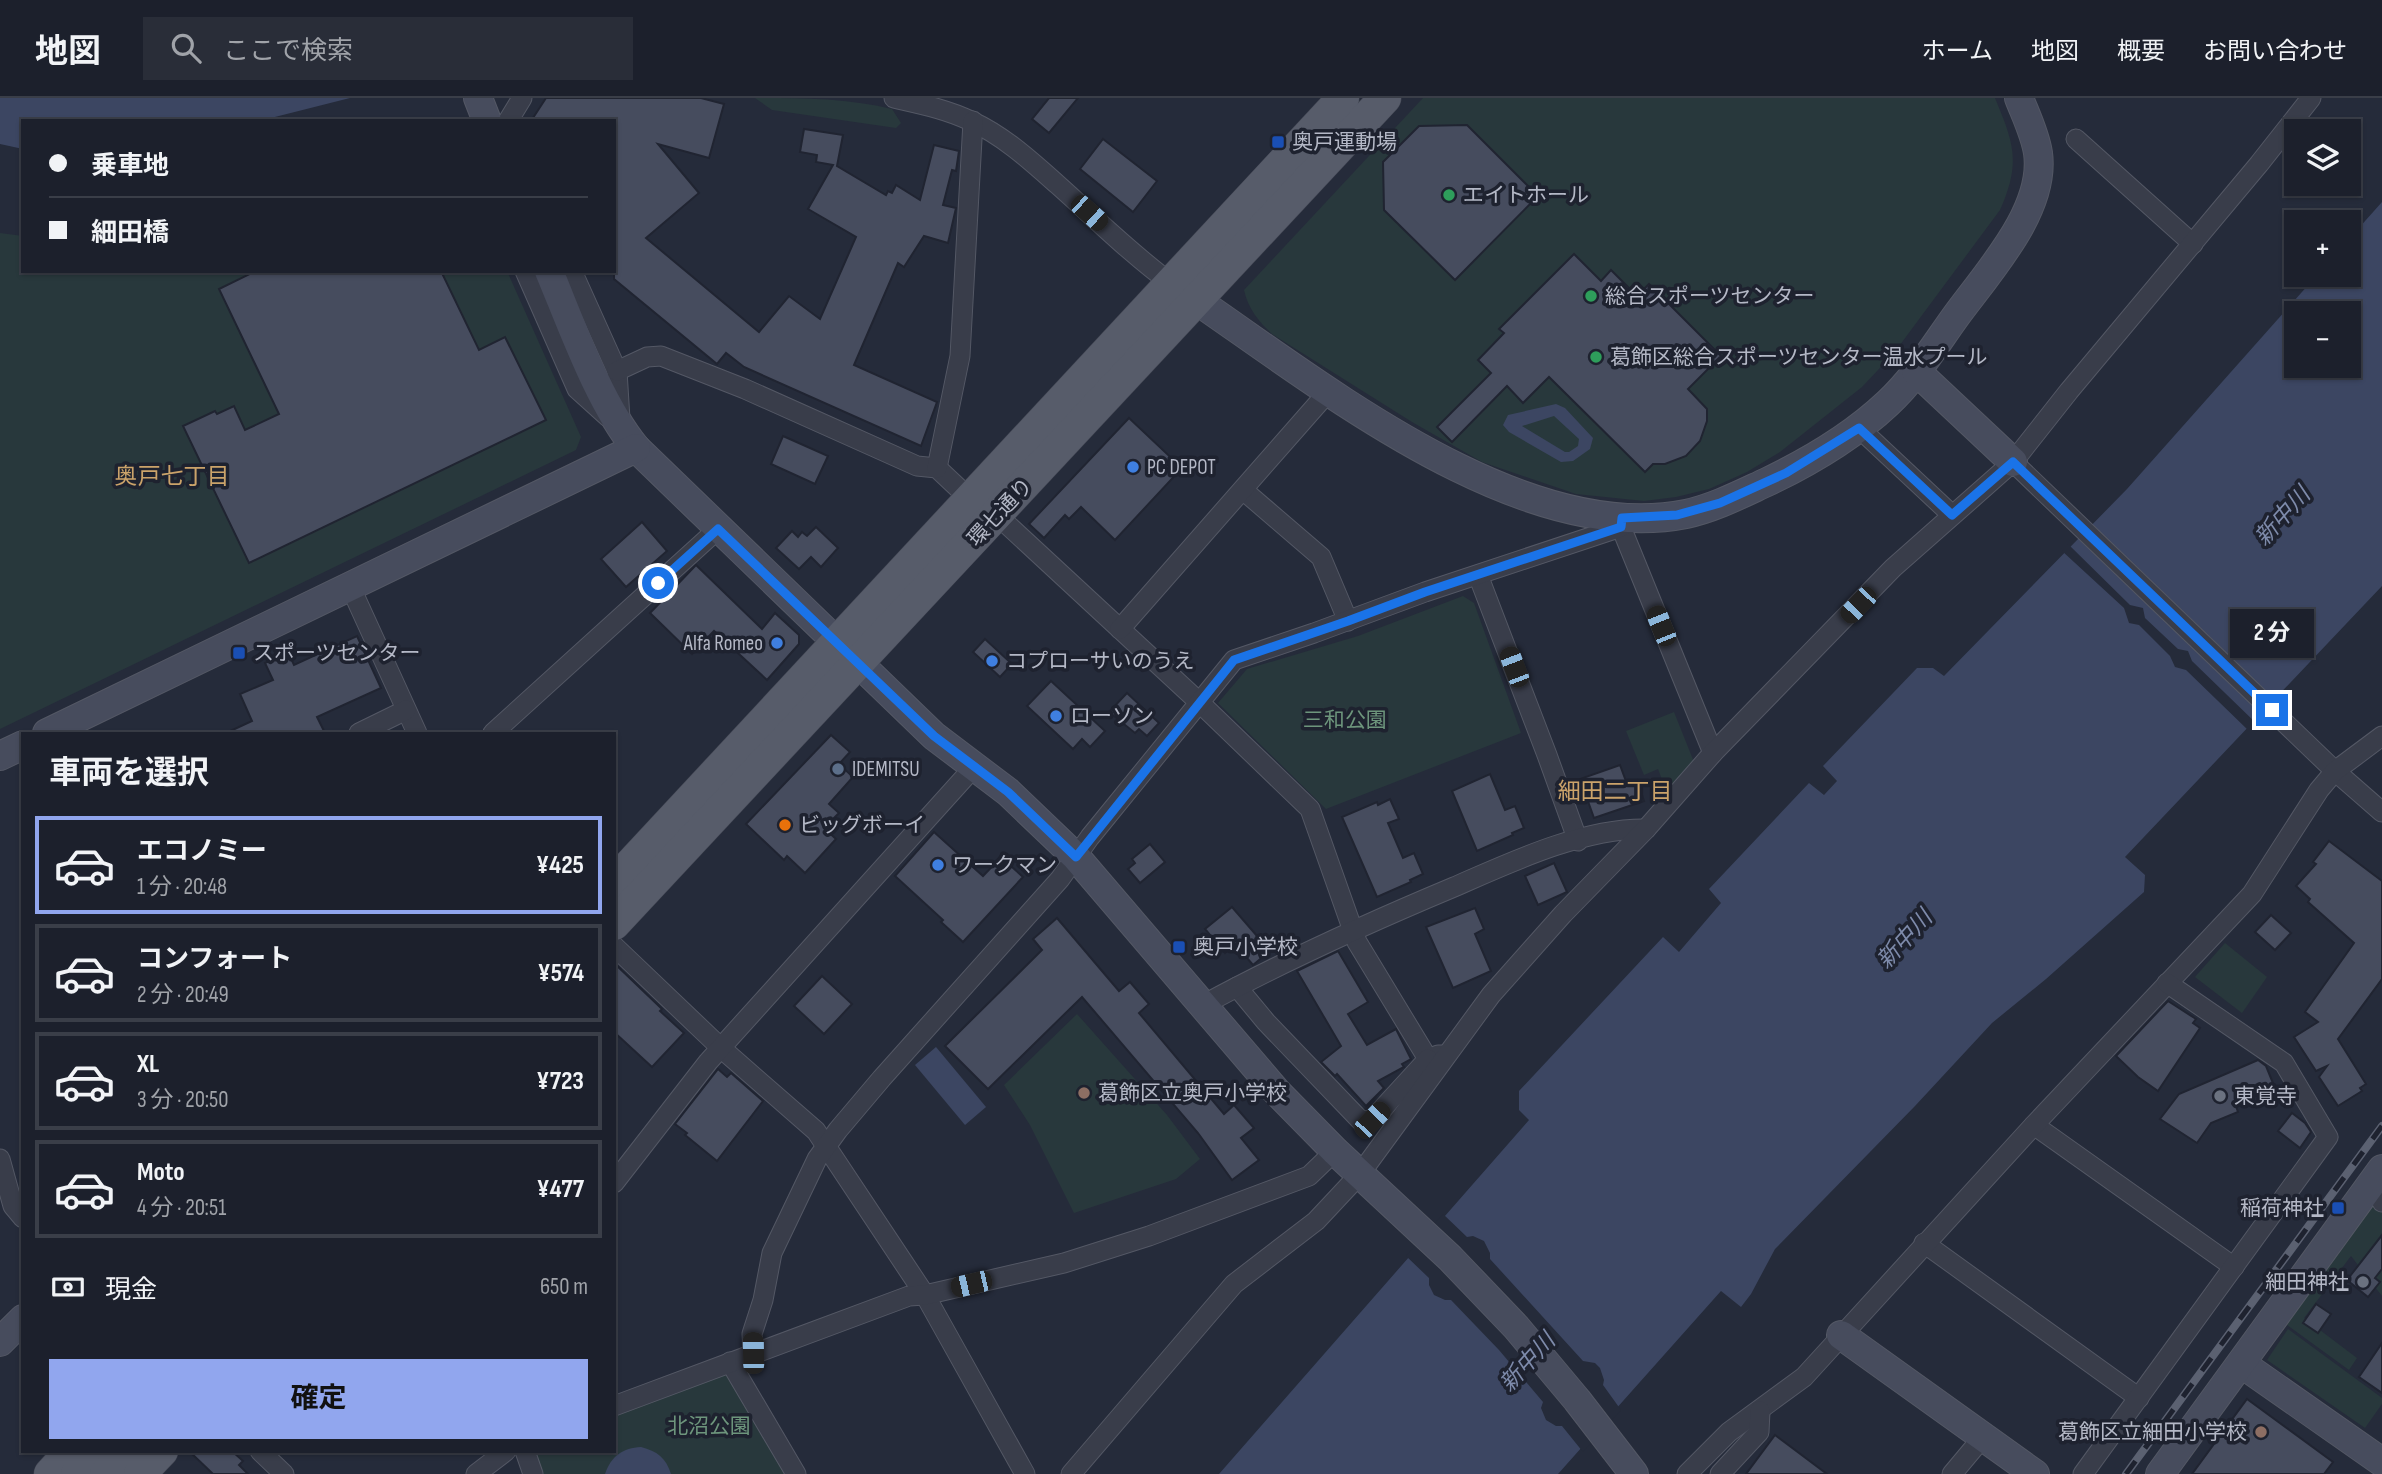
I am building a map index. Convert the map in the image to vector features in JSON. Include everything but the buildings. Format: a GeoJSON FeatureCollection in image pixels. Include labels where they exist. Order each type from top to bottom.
{"type":"FeatureCollection","features":[{"type":"Feature","properties":{"kind":"main road","name":"環七通り"},"geometry":{"type":"LineString","coordinates":[[1185,292],[1343,98]]}},
{"type":"Feature","properties":{"kind":"main road","name":"環七通り"},"geometry":{"type":"LineString","coordinates":[[616,922],[848,654],[984,507],[1185,292],[1385,98]]}},
{"type":"Feature","properties":{"kind":"main road","name":"環七通り"},"geometry":{"type":"LineString","coordinates":[[616,880],[848,654]]}},
{"type":"Feature","properties":{"kind":"main road"},"geometry":{"type":"LineString","coordinates":[[50,1474],[69,1453]]}},
{"type":"Feature","properties":{"kind":"main road"},"geometry":{"type":"LineString","coordinates":[[77,1474],[97,1453]]}},
{"type":"Feature","properties":{"kind":"main road"},"geometry":{"type":"LineString","coordinates":[[106,1474],[125,1453]]}},
{"type":"Feature","properties":{"kind":"main road"},"geometry":{"type":"LineString","coordinates":[[140,1474],[160,1453]]}},
{"type":"Feature","properties":{"kind":"street"},"geometry":{"type":"LineString","coordinates":[[478,98],[485,119]]}},
{"type":"Feature","properties":{"kind":"street"},"geometry":{"type":"LineString","coordinates":[[509,119],[522,98]]}},
{"type":"Feature","properties":{"kind":"street"},"geometry":{"type":"LineString","coordinates":[[894,98],[941,108],[972,121],[1001,138],[1031,161],[1147,265],[1391,432],[1517,492],[1621,522]]}},
{"type":"Feature","properties":{"kind":"street"},"geometry":{"type":"LineString","coordinates":[[753,1353],[752,1334],[764,1300],[772,1253],[826,1145],[1060,879],[1234,660],[1621,522],[1677,515],[1720,503],[1786,473],[1859,428],[1890,401],[1916,371],[2017,231],[2032,201],[2039,170],[2038,152],[2019,98]]}},
{"type":"Feature","properties":{"kind":"street"},"geometry":{"type":"LineString","coordinates":[[1237,987],[1275,1032],[1361,1121],[1372,1120],[1437,1057],[1563,914],[1646,829],[1713,753],[1894,568],[2013,462],[2311,98]]}},
{"type":"Feature","properties":{"kind":"street"},"geometry":{"type":"LineString","coordinates":[[937,468],[960,356],[972,121]]}},
{"type":"Feature","properties":{"kind":"street"},"geometry":{"type":"LineString","coordinates":[[2076,139],[2193,244]]}},
{"type":"Feature","properties":{"kind":"street"},"geometry":{"type":"LineString","coordinates":[[526,273],[577,389],[718,529],[934,736],[1008,792],[1076,857],[1277,1092],[1335,1151],[1450,1258],[1516,1326],[1577,1399],[1634,1474]]}},
{"type":"Feature","properties":{"kind":"street"},"geometry":{"type":"LineString","coordinates":[[550,273],[585,356],[629,439]]}},
{"type":"Feature","properties":{"kind":"street"},"geometry":{"type":"LineString","coordinates":[[573,273],[617,371],[629,439]]}},
{"type":"Feature","properties":{"kind":"street"},"geometry":{"type":"LineString","coordinates":[[617,371],[647,357],[661,356],[745,389],[917,466],[937,468],[984,507],[1199,702],[1310,809],[1357,942],[1437,1057]]}},
{"type":"Feature","properties":{"kind":"street"},"geometry":{"type":"LineString","coordinates":[[1916,371],[2312,750],[2382,812]]}},
{"type":"Feature","properties":{"kind":"street"},"geometry":{"type":"LineString","coordinates":[[1120,629],[1329,391]]}},
{"type":"Feature","properties":{"kind":"street"},"geometry":{"type":"LineString","coordinates":[[1859,428],[1952,515]]}},
{"type":"Feature","properties":{"kind":"street"},"geometry":{"type":"LineString","coordinates":[[60,731],[350,586],[629,439]]}},
{"type":"Feature","properties":{"kind":"street"},"geometry":{"type":"LineString","coordinates":[[1243,490],[1321,556],[1348,621]]}},
{"type":"Feature","properties":{"kind":"street"},"geometry":{"type":"LineString","coordinates":[[1621,522],[1713,753]]}},
{"type":"Feature","properties":{"kind":"street"},"geometry":{"type":"LineString","coordinates":[[493,732],[718,529]]}},
{"type":"Feature","properties":{"kind":"street"},"geometry":{"type":"LineString","coordinates":[[1478,575],[1578,841]]}},
{"type":"Feature","properties":{"kind":"street"},"geometry":{"type":"LineString","coordinates":[[350,586],[417,732]]}},
{"type":"Feature","properties":{"kind":"street"},"geometry":{"type":"LineString","coordinates":[[361,732],[406,710]]}},
{"type":"Feature","properties":{"kind":"street"},"geometry":{"type":"LineString","coordinates":[[1687,1474],[1729,1432],[1804,1377],[1924,1243],[2252,894],[2319,790],[2335,771],[2382,736]]}},
{"type":"Feature","properties":{"kind":"street"},"geometry":{"type":"LineString","coordinates":[[0,756],[21,746]]}},
{"type":"Feature","properties":{"kind":"street"},"geometry":{"type":"LineString","coordinates":[[616,1180],[721,1048],[974,766]]}},
{"type":"Feature","properties":{"kind":"street"},"geometry":{"type":"LineString","coordinates":[[1203,1005],[1353,930],[1525,856],[1620,829],[1646,829]]}},
{"type":"Feature","properties":{"kind":"street"},"geometry":{"type":"LineString","coordinates":[[616,948],[721,1048],[816,1131],[925,1295],[1025,1474]]}},
{"type":"Feature","properties":{"kind":"street"},"geometry":{"type":"LineString","coordinates":[[2083,1474],[2328,1137],[2284,1063],[2167,983]]}},
{"type":"Feature","properties":{"kind":"street"},"geometry":{"type":"LineString","coordinates":[[1071,1474],[1234,1283],[1316,1221],[1360,1174],[1437,1057]]}},
{"type":"Feature","properties":{"kind":"street"},"geometry":{"type":"LineString","coordinates":[[2034,1125],[2234,1267]]}},
{"type":"Feature","properties":{"kind":"street"},"geometry":{"type":"LineString","coordinates":[[616,1405],[909,1296],[925,1295],[1064,1264],[1149,1237],[1309,1176],[1335,1151]]}},
{"type":"Feature","properties":{"kind":"street"},"geometry":{"type":"LineString","coordinates":[[0,1159],[11,1198],[21,1216]]}},
{"type":"Feature","properties":{"kind":"street"},"geometry":{"type":"LineString","coordinates":[[2160,1474],[2379,1184]]}},
{"type":"Feature","properties":{"kind":"street"},"geometry":{"type":"LineString","coordinates":[[1924,1243],[2139,1398]]}},
{"type":"Feature","properties":{"kind":"street"},"geometry":{"type":"LineString","coordinates":[[0,1342],[21,1321]]}},
{"type":"Feature","properties":{"kind":"street"},"geometry":{"type":"LineString","coordinates":[[1841,1335],[2035,1474]]}},
{"type":"Feature","properties":{"kind":"street"},"geometry":{"type":"LineString","coordinates":[[730,1363],[796,1474]]}},
{"type":"Feature","properties":{"kind":"street"},"geometry":{"type":"LineString","coordinates":[[2242,1364],[2382,1462]]}},
{"type":"Feature","properties":{"kind":"street"},"geometry":{"type":"LineString","coordinates":[[1720,1474],[1759,1432],[1760,1411]]}},
{"type":"Feature","properties":{"kind":"street"},"geometry":{"type":"LineString","coordinates":[[1952,1474],[1983,1437]]}},
{"type":"Feature","properties":{"kind":"street"},"geometry":{"type":"LineString","coordinates":[[262,1453],[284,1474]]}},
{"type":"Feature","properties":{"kind":"street"},"geometry":{"type":"LineString","coordinates":[[476,1474],[503,1453]]}},
{"type":"Feature","properties":{"kind":"street"},"geometry":{"type":"LineString","coordinates":[[525,1453],[533,1474]]}},
{"type":"Feature","properties":{"kind":"green space"},"geometry":{"type":"Polygon","coordinates":[[[755,98],[824,99],[875,105],[892,109],[901,123],[896,128],[772,110],[755,98]]]}},
{"type":"Feature","properties":{"kind":"green space","name":"総合スポーツセンター"},"geometry":{"type":"Polygon","coordinates":[[[1423,98],[1995,98],[2007,128],[2013,166],[2000,210],[1894,353],[1862,387],[1780,452],[1747,472],[1709,489],[1676,497],[1644,501],[1576,494],[1482,462],[1412,422],[1272,334],[1248,303],[1244,290],[1423,98]]]}},
{"type":"Feature","properties":{"kind":"green space"},"geometry":{"type":"Polygon","coordinates":[[[0,233],[21,236],[21,273],[508,273],[581,437],[576,450],[0,729],[0,233]]]}},
{"type":"Feature","properties":{"kind":"green space","name":"三和公園"},"geometry":{"type":"Polygon","coordinates":[[[1463,596],[1474,603],[1521,733],[1326,809],[1218,703],[1247,669],[1358,636],[1463,596]]]}},
{"type":"Feature","properties":{"kind":"green space"},"geometry":{"type":"Polygon","coordinates":[[[1674,712],[1694,762],[1667,793],[1658,769],[1644,775],[1626,731],[1674,712]]]}},
{"type":"Feature","properties":{"kind":"green space"},"geometry":{"type":"Polygon","coordinates":[[[2225,943],[2267,977],[2242,1013],[2195,977],[2225,943]]]}},
{"type":"Feature","properties":{"kind":"green space"},"geometry":{"type":"Polygon","coordinates":[[[1077,1014],[1167,1115],[1200,1159],[1176,1179],[1074,1213],[1030,1125],[1004,1085],[1077,1014]]]}},
{"type":"Feature","properties":{"kind":"green space"},"geometry":{"type":"Polygon","coordinates":[[[2372,1189],[2382,1211],[2382,1296],[2351,1256],[2304,1318],[2357,1358],[2349,1370],[2280,1320],[2372,1189]]]}},
{"type":"Feature","properties":{"kind":"green space"},"geometry":{"type":"Polygon","coordinates":[[[2288,1329],[2382,1398],[2382,1404],[2365,1428],[2267,1360],[2288,1329]]]}},
{"type":"Feature","properties":{"kind":"green space","name":"北沼公園"},"geometry":{"type":"Polygon","coordinates":[[[730,1368],[792,1474],[537,1474],[530,1453],[616,1453],[616,1411],[730,1368]]]}},
{"type":"Feature","properties":{"kind":"water"},"geometry":{"type":"Polygon","coordinates":[[[0,98],[350,98],[267,119],[21,119],[21,149],[0,144],[0,98]]]}},
{"type":"Feature","properties":{"kind":"water","name":"新中川"},"geometry":{"type":"Polygon","coordinates":[[[2382,202],[2382,586],[2125,857],[2145,875],[2144,892],[1992,1023],[1775,1249],[1741,1307],[1721,1291],[1558,1474],[1219,1474],[1529,1120],[1519,1110],[1519,1091],[1663,937],[1679,952],[1721,903],[1709,889],[1809,783],[1824,795],[1837,781],[1823,766],[1917,668],[1933,668],[1944,676],[2127,489],[2284,312],[2284,378],[2361,378],[2361,301],[2294,301],[2306,287],[2361,287],[2361,226],[2382,202]]]}},
{"type":"Feature","properties":{"kind":"water"},"geometry":{"type":"Polygon","coordinates":[[[1556,404],[1565,408],[1593,438],[1590,449],[1573,461],[1561,462],[1509,432],[1503,425],[1508,415],[1556,404]],[[1554,416],[1522,426],[1565,452],[1578,446],[1579,439],[1554,416]]]}},
{"type":"Feature","properties":{"kind":"water"},"geometry":{"type":"Polygon","coordinates":[[[936,1047],[986,1107],[965,1125],[915,1065],[936,1047]]]}},
{"type":"Feature","properties":{"kind":"water"},"geometry":{"type":"Polygon","coordinates":[[[641,1447],[660,1456],[671,1474],[605,1474],[618,1454],[641,1447]]]}},
{"type":"Feature","properties":{"kind":"pier"},"geometry":{"type":"Polygon","coordinates":[[[2068,544],[2130,605],[2143,608],[2145,618],[2178,649],[2188,651],[2192,661],[2257,724],[2249,731],[2186,670],[2175,667],[2170,656],[2139,625],[2129,623],[2124,608],[2062,551],[2068,544]]]}},
{"type":"Feature","properties":{"kind":"pier"},"geometry":{"type":"Polygon","coordinates":[[[1443,1214],[1467,1237],[1473,1236],[1484,1241],[1490,1259],[1583,1361],[1595,1363],[1600,1368],[1603,1385],[1621,1410],[1583,1452],[1562,1426],[1556,1426],[1546,1420],[1541,1408],[1543,1402],[1499,1350],[1451,1300],[1434,1295],[1429,1278],[1406,1256],[1443,1214]]]}},
{"type":"Feature","properties":{"kind":"railway"},"geometry":{"type":"LineString","coordinates":[[2126,1474],[2382,1126]]}},
{"type":"Feature","properties":{"kind":"place","name":"奥戸運動場"},"geometry":{"type":"Point","coordinates":[1278,142]}},
{"type":"Feature","properties":{"kind":"place","name":"エイトホール"},"geometry":{"type":"Point","coordinates":[1449,195]}},
{"type":"Feature","properties":{"kind":"place","name":"総合スポーツセンター"},"geometry":{"type":"Point","coordinates":[1591,296]}},
{"type":"Feature","properties":{"kind":"place","name":"葛飾区総合スポーツセンター温水プール"},"geometry":{"type":"Point","coordinates":[1596,357]}},
{"type":"Feature","properties":{"kind":"place","name":"PC DEPOT"},"geometry":{"type":"Point","coordinates":[1133,467]}},
{"type":"Feature","properties":{"kind":"place","name":"Alfa Romeo"},"geometry":{"type":"Point","coordinates":[777,643]}},
{"type":"Feature","properties":{"kind":"place","name":"スポーツセンター"},"geometry":{"type":"Point","coordinates":[239,653]}},
{"type":"Feature","properties":{"kind":"place","name":"コプローサいのうえ"},"geometry":{"type":"Point","coordinates":[992,661]}},
{"type":"Feature","properties":{"kind":"place","name":"ローソン"},"geometry":{"type":"Point","coordinates":[1056,716]}},
{"type":"Feature","properties":{"kind":"place","name":"IDEMITSU"},"geometry":{"type":"Point","coordinates":[838,769]}},
{"type":"Feature","properties":{"kind":"place","name":"ビッグボーイ"},"geometry":{"type":"Point","coordinates":[785,825]}},
{"type":"Feature","properties":{"kind":"place","name":"ワークマン"},"geometry":{"type":"Point","coordinates":[938,865]}},
{"type":"Feature","properties":{"kind":"place","name":"奥戸小学校"},"geometry":{"type":"Point","coordinates":[1179,947]}},
{"type":"Feature","properties":{"kind":"place","name":"葛飾区立奥戸小学校"},"geometry":{"type":"Point","coordinates":[1084,1093]}},
{"type":"Feature","properties":{"kind":"place","name":"東覚寺"},"geometry":{"type":"Point","coordinates":[2220,1096]}},
{"type":"Feature","properties":{"kind":"place","name":"稲荷神社"},"geometry":{"type":"Point","coordinates":[2338,1208]}},
{"type":"Feature","properties":{"kind":"place","name":"細田神社"},"geometry":{"type":"Point","coordinates":[2363,1282]}},
{"type":"Feature","properties":{"kind":"place","name":"葛飾区立細田小学校"},"geometry":{"type":"Point","coordinates":[2261,1432]}},
{"type":"Feature","properties":{"kind":"district","name":"奥戸七丁目"},"geometry":{"type":"Point","coordinates":[172,476]}},
{"type":"Feature","properties":{"kind":"district","name":"細田二丁目"},"geometry":{"type":"Point","coordinates":[1615,791]}},
{"type":"Feature","properties":{"kind":"route"},"geometry":{"type":"LineString","coordinates":[[658,583],[718,529],[934,736],[1008,792],[1076,857],[1234,660],[1425,592],[1578,543],[1621,527],[1622,518],[1688,514],[1720,503],[1786,473],[1859,428],[1952,515],[2013,462],[2272,710]]}}]}
